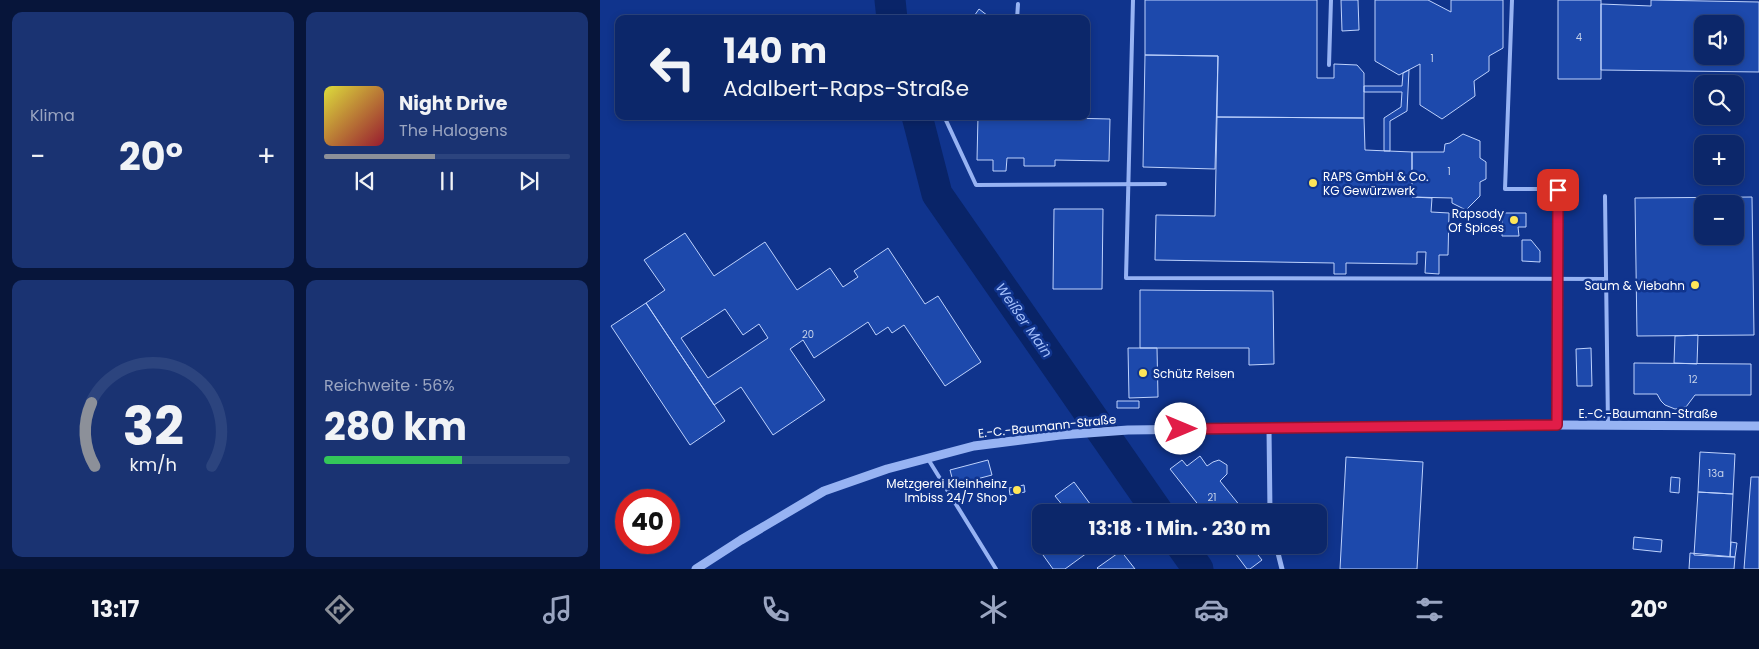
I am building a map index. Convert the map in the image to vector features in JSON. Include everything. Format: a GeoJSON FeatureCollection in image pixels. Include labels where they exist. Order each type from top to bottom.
{"type":"FeatureCollection","features":[{"type":"Feature","properties":{"kind":"street"},"geometry":{"type":"LineString","coordinates":[[1556,181],[1558,190],[1557,425]]}},
{"type":"Feature","properties":{"kind":"street","name":"E.-C.-Baumann-Straße"},"geometry":{"type":"LineString","coordinates":[[696,569],[824,491],[887,469],[974,446],[1060,435],[1128,430],[1557,425],[1759,426]]}},
{"type":"Feature","properties":{"kind":"street"},"geometry":{"type":"LineString","coordinates":[[1269,429],[1270,504]]}},
{"type":"Feature","properties":{"kind":"street"},"geometry":{"type":"LineString","coordinates":[[1278,554],[1282,569]]}},
{"type":"Feature","properties":{"kind":"lane"},"geometry":{"type":"LineString","coordinates":[[1133,0],[1126,278],[1606,279]]}},
{"type":"Feature","properties":{"kind":"lane"},"geometry":{"type":"LineString","coordinates":[[1329,65],[1331,0]]}},
{"type":"Feature","properties":{"kind":"lane"},"geometry":{"type":"LineString","coordinates":[[1512,0],[1505,189],[1558,190]]}},
{"type":"Feature","properties":{"kind":"lane"},"geometry":{"type":"LineString","coordinates":[[1017,15],[1018,4]]}},
{"type":"Feature","properties":{"kind":"lane"},"geometry":{"type":"LineString","coordinates":[[946,120],[976,185],[1165,184]]}},
{"type":"Feature","properties":{"kind":"lane"},"geometry":{"type":"LineString","coordinates":[[1605,196],[1608,426]]}},
{"type":"Feature","properties":{"kind":"lane"},"geometry":{"type":"LineString","coordinates":[[928,459],[996,569]]}},
{"type":"Feature","properties":{"kind":"building"},"geometry":{"type":"Polygon","coordinates":[[[1145,0],[1317,0],[1317,78],[1334,78],[1334,64],[1357,65],[1364,73],[1364,118],[1217,117],[1218,56],[1145,55],[1145,0]]]}},
{"type":"Feature","properties":{"kind":"building"},"geometry":{"type":"Polygon","coordinates":[[[1341,0],[1358,0],[1359,30],[1342,31],[1341,0]]]}},
{"type":"Feature","properties":{"kind":"building"},"geometry":{"type":"Polygon","coordinates":[[[1375,0],[1428,0],[1451,12],[1451,0],[1503,0],[1503,48],[1489,56],[1489,71],[1474,81],[1475,96],[1442,119],[1420,105],[1420,64],[1399,75],[1375,61],[1375,0]]]}},
{"type":"Feature","properties":{"kind":"building"},"geometry":{"type":"Polygon","coordinates":[[[1558,0],[1601,0],[1601,79],[1558,79],[1558,0]]]}},
{"type":"Feature","properties":{"kind":"building"},"geometry":{"type":"Polygon","coordinates":[[[1651,0],[1759,2],[1759,72],[1601,70],[1601,4],[1651,6],[1651,0]]]}},
{"type":"Feature","properties":{"kind":"building"},"geometry":{"type":"Polygon","coordinates":[[[979,9],[987,15],[975,15],[979,9]]]}},
{"type":"Feature","properties":{"kind":"building"},"geometry":{"type":"Polygon","coordinates":[[[1145,55],[1218,56],[1215,169],[1143,167],[1145,55]]]}},
{"type":"Feature","properties":{"kind":"building"},"geometry":{"type":"Polygon","coordinates":[[[1409,70],[1407,111],[1390,121],[1390,151],[1384,151],[1384,118],[1401,107],[1402,92],[1364,92],[1364,86],[1402,86],[1403,73],[1409,70]]]}},
{"type":"Feature","properties":{"kind":"building","name":"RAPS GmbH & Co. KG Gewürzwerk"},"geometry":{"type":"Polygon","coordinates":[[[1217,117],[1364,118],[1365,150],[1412,152],[1412,197],[1432,198],[1431,212],[1449,213],[1448,255],[1439,255],[1439,274],[1425,273],[1426,252],[1417,252],[1417,264],[1346,263],[1346,274],[1334,274],[1334,263],[1155,260],[1156,215],[1215,216],[1217,117]]]}},
{"type":"Feature","properties":{"kind":"building"},"geometry":{"type":"Polygon","coordinates":[[[1110,119],[1109,161],[1055,160],[1055,166],[1024,166],[1024,158],[1007,158],[1006,171],[993,171],[993,160],[977,160],[978,120],[1110,119]]]}},
{"type":"Feature","properties":{"kind":"building"},"geometry":{"type":"Polygon","coordinates":[[[1463,134],[1480,141],[1480,158],[1486,162],[1486,179],[1480,182],[1480,196],[1466,210],[1452,203],[1452,198],[1412,197],[1412,152],[1444,152],[1445,144],[1450,143],[1463,134]]]}},
{"type":"Feature","properties":{"kind":"building","name":"Saum & Viebahn"},"geometry":{"type":"Polygon","coordinates":[[[1694,197],[1694,245],[1744,245],[1744,197],[1752,197],[1754,335],[1637,336],[1635,198],[1694,197]]]}},
{"type":"Feature","properties":{"kind":"building"},"geometry":{"type":"Polygon","coordinates":[[[1054,209],[1103,209],[1102,289],[1053,289],[1054,209]]]}},
{"type":"Feature","properties":{"kind":"building","name":"Rapsody Of Spices"},"geometry":{"type":"Polygon","coordinates":[[[1502,213],[1526,213],[1526,227],[1518,227],[1519,236],[1502,236],[1502,213]]]}},
{"type":"Feature","properties":{"kind":"building"},"geometry":{"type":"Polygon","coordinates":[[[685,233],[714,276],[765,242],[797,290],[830,268],[843,287],[858,277],[854,271],[888,248],[925,304],[938,296],[981,362],[945,386],[904,325],[892,333],[888,327],[876,335],[868,322],[814,358],[803,340],[790,349],[825,400],[773,435],[741,387],[714,405],[646,303],[665,290],[644,260],[685,233]],[[725,309],[681,338],[708,378],[768,338],[759,324],[743,335],[725,309]]]}},
{"type":"Feature","properties":{"kind":"building"},"geometry":{"type":"Polygon","coordinates":[[[1522,240],[1531,240],[1540,251],[1540,262],[1522,261],[1522,240]]]}},
{"type":"Feature","properties":{"kind":"building"},"geometry":{"type":"Polygon","coordinates":[[[1140,290],[1273,291],[1274,364],[1249,365],[1249,348],[1140,348],[1140,290]]]}},
{"type":"Feature","properties":{"kind":"building"},"geometry":{"type":"Polygon","coordinates":[[[646,303],[725,421],[690,445],[611,326],[646,303]]]}},
{"type":"Feature","properties":{"kind":"building"},"geometry":{"type":"Polygon","coordinates":[[[1698,335],[1697,364],[1674,363],[1675,336],[1698,335]]]}},
{"type":"Feature","properties":{"kind":"building","name":"Schütz Reisen"},"geometry":{"type":"Polygon","coordinates":[[[1128,348],[1157,348],[1158,397],[1129,398],[1128,348]]]}},
{"type":"Feature","properties":{"kind":"building"},"geometry":{"type":"Polygon","coordinates":[[[1591,348],[1592,386],[1577,386],[1576,349],[1591,348]]]}},
{"type":"Feature","properties":{"kind":"building"},"geometry":{"type":"Polygon","coordinates":[[[1634,363],[1751,364],[1751,395],[1695,395],[1686,407],[1675,409],[1665,405],[1657,394],[1634,394],[1634,363]]]}},
{"type":"Feature","properties":{"kind":"building"},"geometry":{"type":"Polygon","coordinates":[[[1117,401],[1139,401],[1139,408],[1117,408],[1117,401]]]}},
{"type":"Feature","properties":{"kind":"building"},"geometry":{"type":"Polygon","coordinates":[[[1700,452],[1735,454],[1733,494],[1698,492],[1700,452]]]}},
{"type":"Feature","properties":{"kind":"building"},"geometry":{"type":"Polygon","coordinates":[[[1200,456],[1207,466],[1219,460],[1227,465],[1227,474],[1220,481],[1239,504],[1198,504],[1170,469],[1182,460],[1187,466],[1200,456]]]}},
{"type":"Feature","properties":{"kind":"building"},"geometry":{"type":"Polygon","coordinates":[[[1346,457],[1423,462],[1417,569],[1340,569],[1346,457]]]}},
{"type":"Feature","properties":{"kind":"building"},"geometry":{"type":"Polygon","coordinates":[[[988,460],[992,475],[954,485],[950,470],[988,460]]]}},
{"type":"Feature","properties":{"kind":"building"},"geometry":{"type":"Polygon","coordinates":[[[1671,477],[1680,478],[1679,493],[1670,492],[1671,477]]]}},
{"type":"Feature","properties":{"kind":"building"},"geometry":{"type":"Polygon","coordinates":[[[1751,477],[1759,477],[1759,569],[1744,569],[1751,477]]]}},
{"type":"Feature","properties":{"kind":"building"},"geometry":{"type":"Polygon","coordinates":[[[1074,482],[1090,504],[1062,504],[1055,496],[1074,482]]]}},
{"type":"Feature","properties":{"kind":"building"},"geometry":{"type":"Polygon","coordinates":[[[1024,485],[1025,492],[1010,495],[1009,488],[1024,485]]]}},
{"type":"Feature","properties":{"kind":"building"},"geometry":{"type":"Polygon","coordinates":[[[1698,492],[1733,494],[1730,557],[1694,555],[1698,492]]]}},
{"type":"Feature","properties":{"kind":"building"},"geometry":{"type":"Polygon","coordinates":[[[1634,537],[1662,540],[1661,552],[1633,549],[1634,537]]]}},
{"type":"Feature","properties":{"kind":"building"},"geometry":{"type":"Polygon","coordinates":[[[1731,542],[1737,543],[1735,557],[1730,557],[1731,542]]]}},
{"type":"Feature","properties":{"kind":"building"},"geometry":{"type":"Polygon","coordinates":[[[1690,553],[1735,557],[1734,569],[1689,569],[1690,553]]]}},
{"type":"Feature","properties":{"kind":"building"},"geometry":{"type":"Polygon","coordinates":[[[1042,554],[1086,554],[1065,569],[1053,569],[1042,554]]]}},
{"type":"Feature","properties":{"kind":"building"},"geometry":{"type":"Polygon","coordinates":[[[1117,554],[1123,554],[1135,569],[1098,569],[1117,554]]]}},
{"type":"Feature","properties":{"kind":"building"},"geometry":{"type":"Polygon","coordinates":[[[1236,554],[1257,554],[1262,560],[1250,569],[1247,569],[1236,554]]]}},
{"type":"Feature","properties":{"kind":"waterway","name":"Weißer Main"},"geometry":{"type":"LineString","coordinates":[[890,0],[892,15]]}},
{"type":"Feature","properties":{"kind":"waterway","name":"Weißer Main"},"geometry":{"type":"LineString","coordinates":[[918,120],[937,194],[1152,504]]}},
{"type":"Feature","properties":{"kind":"waterway","name":"Weißer Main"},"geometry":{"type":"LineString","coordinates":[[1187,554],[1198,569]]}},
{"type":"Feature","properties":{"kind":"place","name":"RAPS GmbH & Co. KG Gewürzwerk"},"geometry":{"type":"Point","coordinates":[1313,183]}},
{"type":"Feature","properties":{"kind":"place","name":"Rapsody Of Spices"},"geometry":{"type":"Point","coordinates":[1514,220]}},
{"type":"Feature","properties":{"kind":"place","name":"Saum & Viebahn"},"geometry":{"type":"Point","coordinates":[1695,285]}},
{"type":"Feature","properties":{"kind":"place","name":"Schütz Reisen"},"geometry":{"type":"Point","coordinates":[1143,373]}},
{"type":"Feature","properties":{"kind":"place","name":"Metzgerei Kleinheinz Imbiss 24/7 Shop"},"geometry":{"type":"Point","coordinates":[1017,490]}},
{"type":"Feature","properties":{"kind":"route"},"geometry":{"type":"LineString","coordinates":[[1181,429],[1557,425],[1558,190]]}}]}
